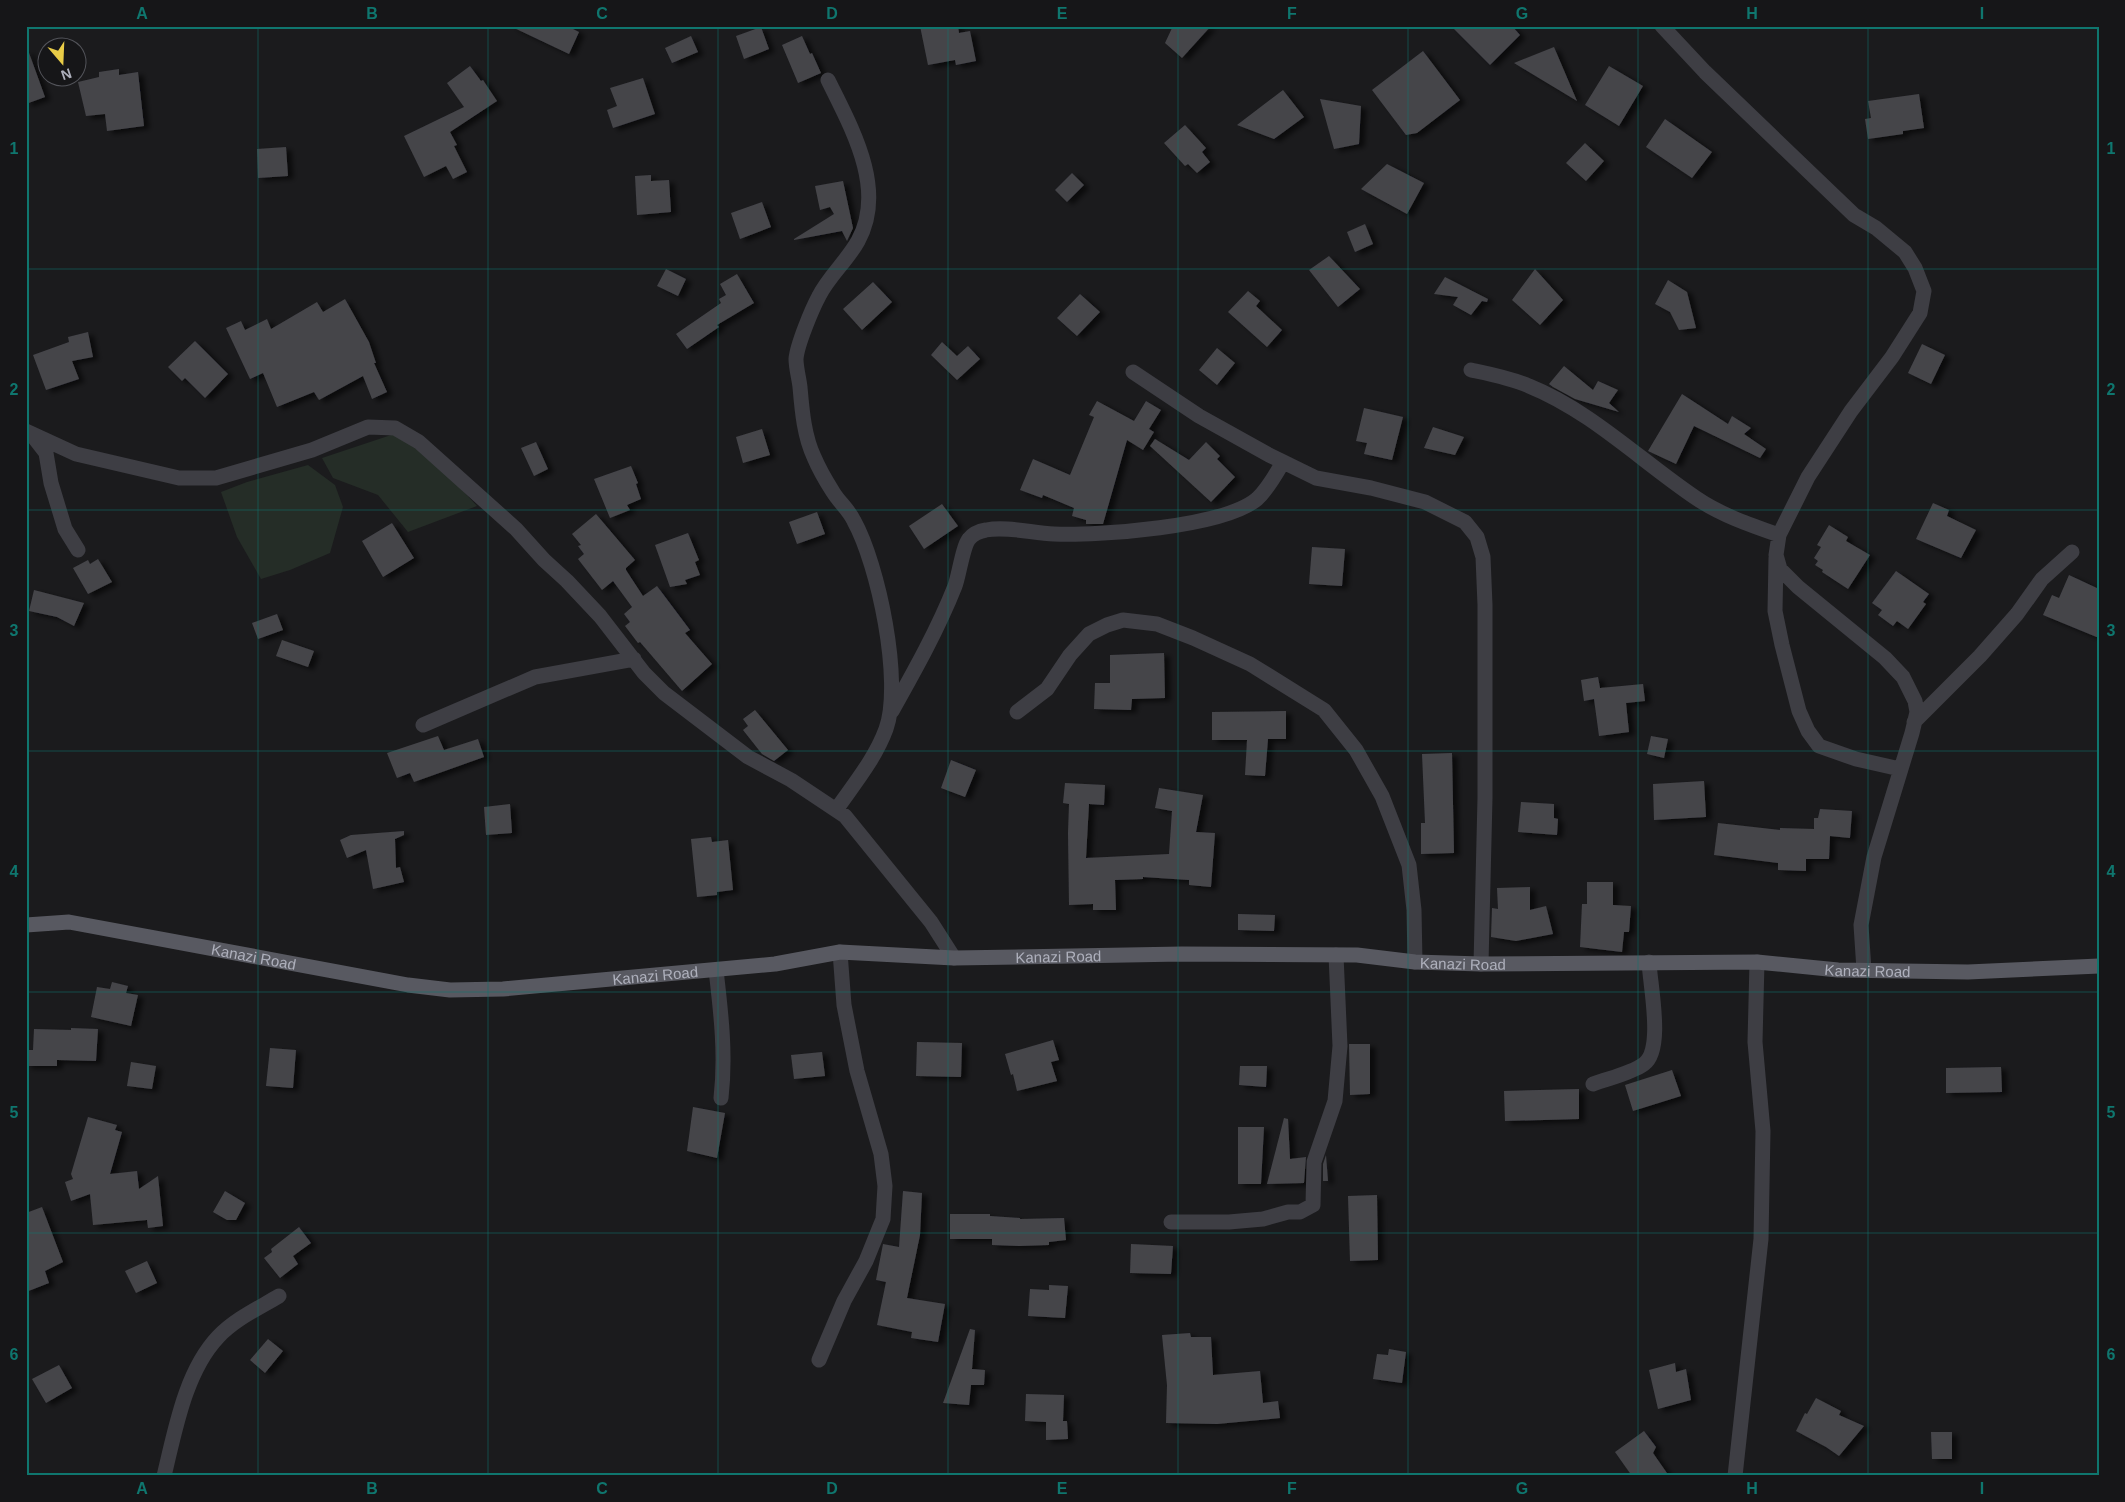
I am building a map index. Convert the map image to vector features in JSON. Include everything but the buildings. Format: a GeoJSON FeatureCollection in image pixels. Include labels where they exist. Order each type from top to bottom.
{"type":"FeatureCollection","features":[{"type":"Feature","properties":{"kind":"main road","name":"Kanazi Road"},"geometry":{"type":"LineString","coordinates":[[26,925],[69,922],[408,985],[450,990],[503,989],[716,970],[775,964],[840,952],[954,958],[1182,954],[1357,955],[1415,962],[1481,964],[1757,962],[1838,970],[1968,972],[2099,966]]}},
{"type":"Feature","properties":{"kind":"street"},"geometry":{"type":"LineString","coordinates":[[1662,26],[1705,72],[1854,215],[1876,228],[1905,252],[1915,268],[1924,291],[1920,312],[1892,357],[1851,410],[1808,477],[1778,535],[1776,555],[1775,611],[1799,711],[1808,731],[1819,746],[1856,760],[1900,769]]}},
{"type":"Feature","properties":{"kind":"street"},"geometry":{"type":"LineString","coordinates":[[828,80],[860,149],[866,174],[868,196],[866,220],[858,242],[824,286],[812,310],[796,359],[803,414],[813,455],[834,494],[854,519],[873,570],[889,647],[892,699],[886,729],[873,757],[836,810]]}},
{"type":"Feature","properties":{"kind":"street"},"geometry":{"type":"LineString","coordinates":[[1471,370],[1529,386],[1584,415],[1698,499],[1746,524],[1778,535]]}},
{"type":"Feature","properties":{"kind":"street"},"geometry":{"type":"LineString","coordinates":[[1133,372],[1199,416],[1316,478],[1371,488],[1425,502],[1465,522],[1477,538],[1483,557],[1485,615],[1485,798],[1481,964]]}},
{"type":"Feature","properties":{"kind":"street"},"geometry":{"type":"LineString","coordinates":[[29,432],[76,454],[179,478],[216,478],[312,450],[368,427],[395,428],[432,452],[447,469],[516,528],[600,616],[664,693],[748,757],[791,780],[845,816],[912,898],[954,958]]}},
{"type":"Feature","properties":{"kind":"street"},"geometry":{"type":"LineString","coordinates":[[29,432],[46,453],[51,483],[65,529],[78,550]]}},
{"type":"Feature","properties":{"kind":"street"},"geometry":{"type":"LineString","coordinates":[[890,714],[920,661],[940,620],[956,584],[968,539],[977,533],[986,530],[1055,534],[1116,532],[1215,518],[1240,509],[1257,499],[1273,479],[1283,462]]}},
{"type":"Feature","properties":{"kind":"street"},"geometry":{"type":"LineString","coordinates":[[1914,722],[1980,656],[2017,614],[2042,579],[2072,552]]}},
{"type":"Feature","properties":{"kind":"street"},"geometry":{"type":"LineString","coordinates":[[1776,555],[1780,569],[1798,587],[1884,658],[1903,677],[1915,701],[1917,712],[1874,857],[1861,925],[1864,970]]}},
{"type":"Feature","properties":{"kind":"street"},"geometry":{"type":"LineString","coordinates":[[1017,712],[1047,689],[1070,655],[1090,634],[1123,620],[1157,624],[1193,638],[1250,664],[1324,710],[1356,750],[1382,796],[1410,865],[1414,910],[1415,962]]}},
{"type":"Feature","properties":{"kind":"street"},"geometry":{"type":"LineString","coordinates":[[423,725],[534,677],[634,659]]}},
{"type":"Feature","properties":{"kind":"street"},"geometry":{"type":"LineString","coordinates":[[819,1360],[844,1301],[866,1262],[883,1219],[885,1186],[881,1154],[856,1071],[844,1004],[840,952]]}},
{"type":"Feature","properties":{"kind":"street"},"geometry":{"type":"LineString","coordinates":[[1171,1222],[1229,1222],[1264,1219],[1288,1212],[1300,1212],[1313,1205],[1314,1162],[1335,1101],[1340,1046],[1336,955]]}},
{"type":"Feature","properties":{"kind":"street"},"geometry":{"type":"LineString","coordinates":[[1593,1084],[1645,1064],[1651,1056],[1655,1044],[1655,1025],[1649,962]]}},
{"type":"Feature","properties":{"kind":"street"},"geometry":{"type":"LineString","coordinates":[[1735,1476],[1761,1239],[1763,1131],[1755,1042],[1757,962]]}},
{"type":"Feature","properties":{"kind":"street"},"geometry":{"type":"LineString","coordinates":[[716,970],[723,1040],[724,1072],[721,1098]]}},
{"type":"Feature","properties":{"kind":"street"},"geometry":{"type":"LineString","coordinates":[[164,1476],[181,1407],[197,1368],[218,1337],[244,1317],[279,1296]]}},
{"type":"Feature","properties":{"kind":"shaded area"},"geometry":{"type":"Polygon","coordinates":[[[394,434],[437,463],[477,506],[408,532],[378,495],[333,478],[322,458],[394,434]]]}},
{"type":"Feature","properties":{"kind":"shaded area"},"geometry":{"type":"Polygon","coordinates":[[[308,465],[335,485],[343,507],[330,553],[290,570],[261,579],[237,537],[221,492],[247,482],[308,465]]]}}]}
